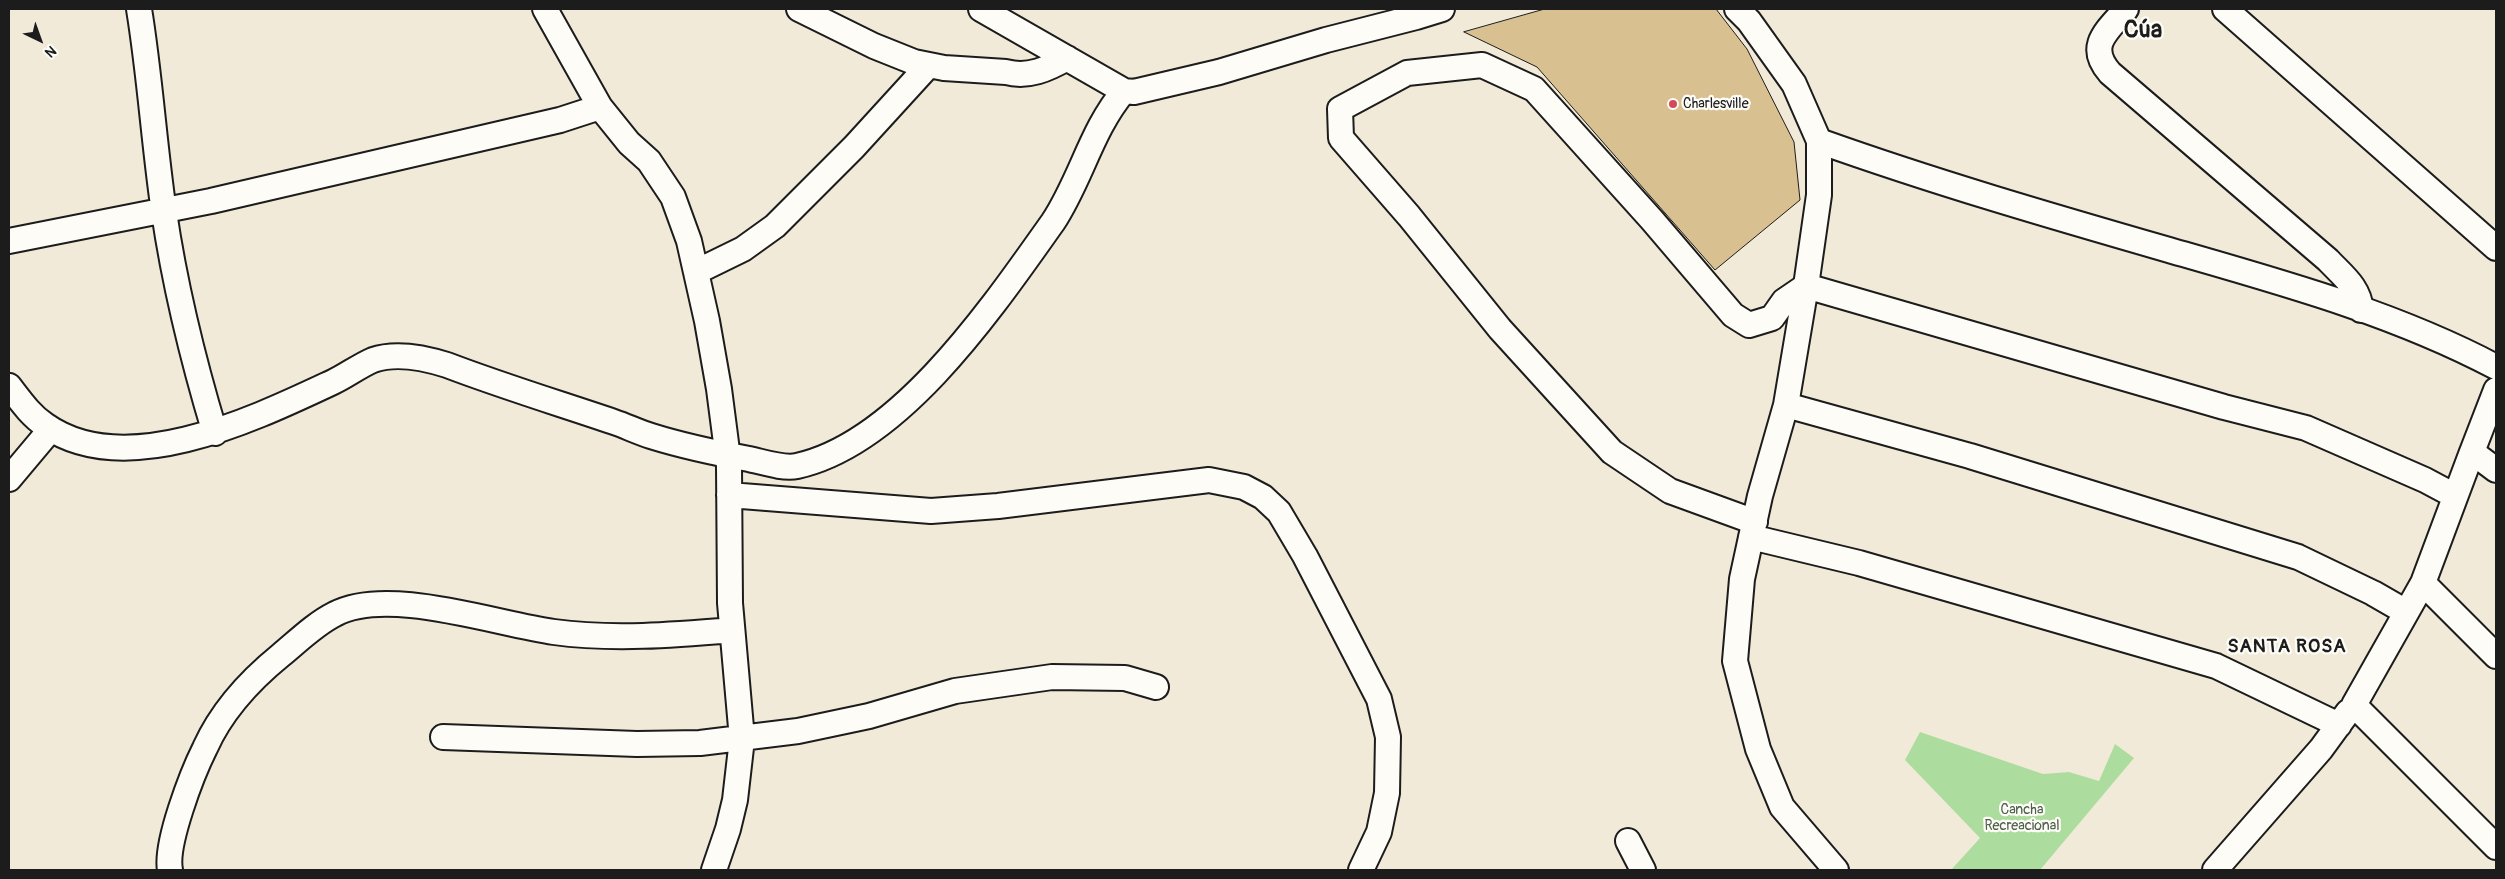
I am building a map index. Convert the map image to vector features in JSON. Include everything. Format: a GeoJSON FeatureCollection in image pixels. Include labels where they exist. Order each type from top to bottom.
{"type":"FeatureCollection","features":[{"type":"Feature","properties":{"kind":"street"},"geometry":{"type":"LineString","coordinates":[[139,9],[147,57],[164,211],[190,345],[215,433]]}},
{"type":"Feature","properties":{"kind":"street"},"geometry":{"type":"LineString","coordinates":[[545,9],[600,107],[629,143],[649,161],[673,197],[683,218],[696,272],[719,389],[728,456],[730,603],[742,739],[735,800],[714,870]]}},
{"type":"Feature","properties":{"kind":"street"},"geometry":{"type":"LineString","coordinates":[[799,9],[874,46],[928,66],[1006,72],[1017,75],[1041,70],[1067,58]]}},
{"type":"Feature","properties":{"kind":"street"},"geometry":{"type":"LineString","coordinates":[[981,9],[1124,91],[1134,92],[1219,72],[1326,40],[1416,18],[1442,9]]}},
{"type":"Feature","properties":{"kind":"street"},"geometry":{"type":"LineString","coordinates":[[1737,9],[1750,22],[1794,84],[1819,141],[1819,195],[1786,405],[1753,529],[1742,579],[1735,662],[1758,749],[1782,807],[1836,870]]}},
{"type":"Feature","properties":{"kind":"street"},"geometry":{"type":"LineString","coordinates":[[2126,9],[2100,40],[2098,51],[2100,62],[2110,73],[2328,260],[2360,296],[2362,310]]}},
{"type":"Feature","properties":{"kind":"street"},"geometry":{"type":"LineString","coordinates":[[2225,9],[2496,248]]}},
{"type":"Feature","properties":{"kind":"street"},"geometry":{"type":"LineString","coordinates":[[1806,286],[1784,301],[1772,318],[1748,325],[1733,315],[1652,220],[1534,89],[1482,65],[1407,73],[1340,109],[1341,138],[1415,224],[1500,329],[1612,452],[1670,491],[1753,529],[1858,563],[2216,666],[2339,725]]}},
{"type":"Feature","properties":{"kind":"street"},"geometry":{"type":"LineString","coordinates":[[696,272],[743,249],[775,226],[893,105],[928,66]]}},
{"type":"Feature","properties":{"kind":"street"},"geometry":{"type":"LineString","coordinates":[[9,386],[24,407],[51,429],[82,442],[121,446],[163,444],[215,433],[337,380],[373,360],[405,357],[433,360],[649,436],[728,456],[794,467],[820,459],[852,443],[874,428],[914,395],[993,304],[1057,215],[1082,168],[1098,129],[1124,91]]}},
{"type":"Feature","properties":{"kind":"street"},"geometry":{"type":"LineString","coordinates":[[9,241],[164,211],[560,120],[600,107]]}},
{"type":"Feature","properties":{"kind":"street"},"geometry":{"type":"LineString","coordinates":[[1819,141],[1952,187],[2316,293],[2362,310],[2496,368]]}},
{"type":"Feature","properties":{"kind":"street"},"geometry":{"type":"LineString","coordinates":[[1806,286],[2306,428],[2425,480],[2455,496]]}},
{"type":"Feature","properties":{"kind":"street"},"geometry":{"type":"LineString","coordinates":[[2215,870],[2315,756],[2354,705],[2423,583],[2496,390]]}},
{"type":"Feature","properties":{"kind":"street"},"geometry":{"type":"LineString","coordinates":[[1786,405],[1970,456],[2298,557],[2373,593],[2406,612]]}},
{"type":"Feature","properties":{"kind":"street"},"geometry":{"type":"LineString","coordinates":[[9,479],[51,429]]}},
{"type":"Feature","properties":{"kind":"street"},"geometry":{"type":"LineString","coordinates":[[2472,452],[2496,470]]}},
{"type":"Feature","properties":{"kind":"street"},"geometry":{"type":"LineString","coordinates":[[729,495],[931,511],[998,506],[1209,480],[1234,483],[1254,492],[1279,512],[1305,556],[1370,681],[1385,719],[1389,754],[1384,813],[1371,852],[1361,870]]}},
{"type":"Feature","properties":{"kind":"street"},"geometry":{"type":"LineString","coordinates":[[2423,583],[2496,656]]}},
{"type":"Feature","properties":{"kind":"street"},"geometry":{"type":"LineString","coordinates":[[170,870],[170,846],[199,760],[220,719],[247,685],[263,670],[335,614],[360,605],[382,603],[444,610],[556,632],[643,636],[732,630]]}},
{"type":"Feature","properties":{"kind":"street"},"geometry":{"type":"LineString","coordinates":[[443,737],[637,744],[700,743],[798,731],[869,716],[955,691],[1052,678],[1125,678],[1156,686]]}},
{"type":"Feature","properties":{"kind":"street"},"geometry":{"type":"LineString","coordinates":[[2354,705],[2496,847]]}},
{"type":"Feature","properties":{"kind":"street"},"geometry":{"type":"LineString","coordinates":[[1628,841],[1643,870]]}},
{"type":"Feature","properties":{"kind":"green space","name":"Cancha Recreacional"},"geometry":{"type":"Polygon","coordinates":[[[1920,732],[2043,774],[2069,772],[2099,781],[2115,744],[2134,758],[2040,870],[1951,870],[1980,838],[1905,760],[1920,732]]]}},
{"type":"Feature","properties":{"kind":"building","name":"Charlesville"},"geometry":{"type":"Polygon","coordinates":[[[1545,9],[1716,9],[1747,49],[1794,142],[1800,200],[1715,270],[1537,67],[1464,32],[1545,9]]]}},
{"type":"Feature","properties":{"kind":"place","name":"Charlesville"},"geometry":{"type":"Point","coordinates":[1673,104]}},
{"type":"Feature","properties":{"kind":"district","name":"Cúa"},"geometry":{"type":"Point","coordinates":[2143,31]}},
{"type":"Feature","properties":{"kind":"district","name":"SANTA ROSA"},"geometry":{"type":"Point","coordinates":[2287,647]}}]}
